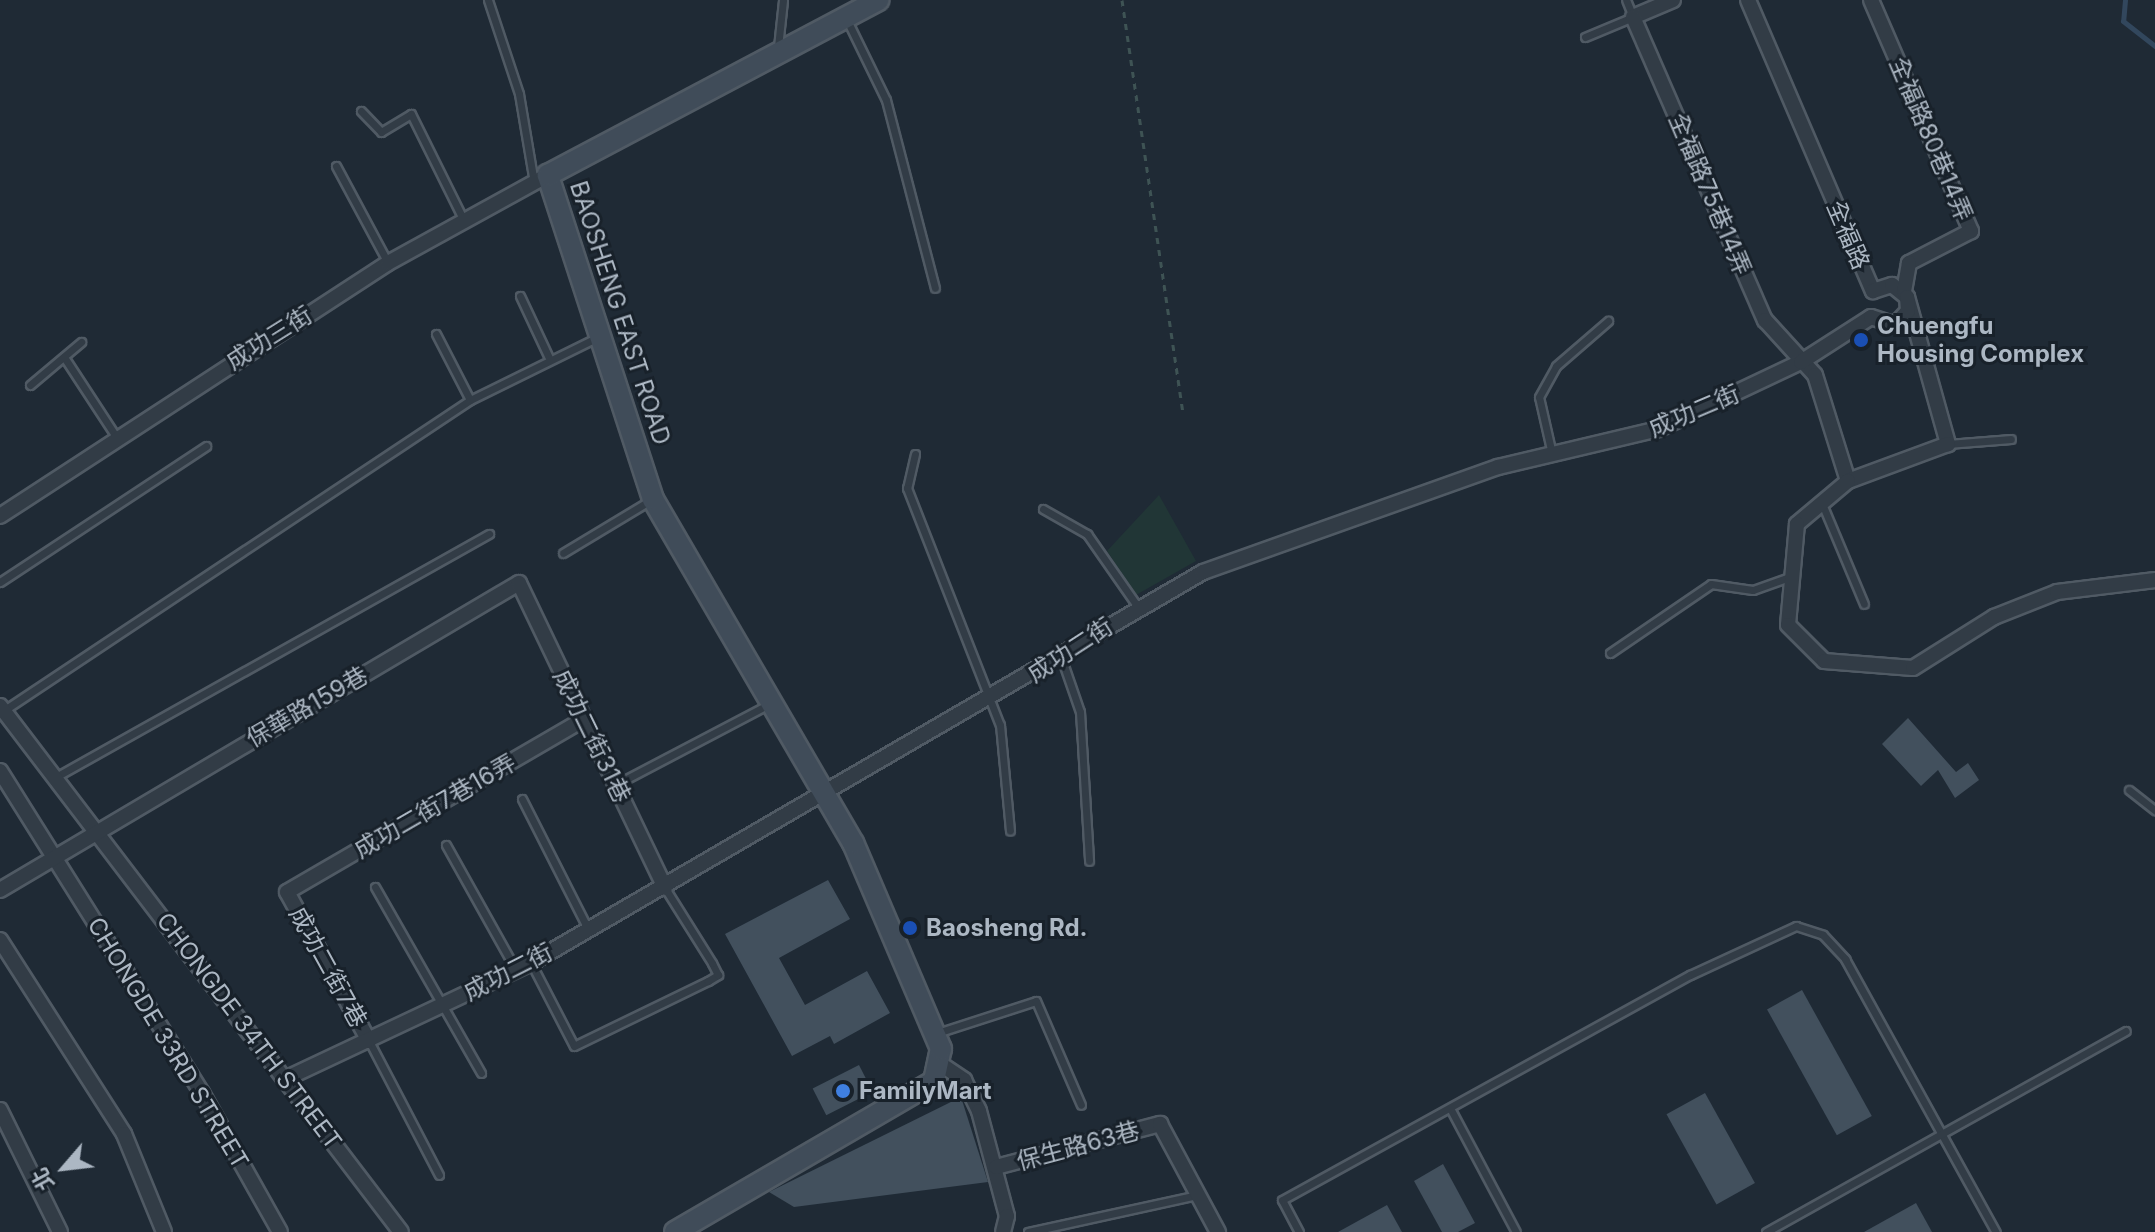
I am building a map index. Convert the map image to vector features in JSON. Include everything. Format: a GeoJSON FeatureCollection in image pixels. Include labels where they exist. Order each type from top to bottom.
{"type":"FeatureCollection","features":[{"type":"Feature","properties":{"kind":"street","name":"BAOSHENG EAST ROAD"},"geometry":{"type":"LineString","coordinates":[[878,0],[778,50],[541,179],[600,336],[653,499],[825,791],[935,1034],[942,1065]]}},
{"type":"Feature","properties":{"kind":"street"},"geometry":{"type":"LineString","coordinates":[[1633,17],[1673,0]]}},
{"type":"Feature","properties":{"kind":"street","name":"全福路"},"geometry":{"type":"LineString","coordinates":[[1748,0],[1873,291],[1892,285],[1905,294]]}},
{"type":"Feature","properties":{"kind":"street","name":"全福路80巷14弄"},"geometry":{"type":"LineString","coordinates":[[1871,0],[1971,231],[1909,263],[1905,294]]}},
{"type":"Feature","properties":{"kind":"street","name":"全福路75巷14弄"},"geometry":{"type":"LineString","coordinates":[[1633,17],[1765,320],[1815,375],[1848,481]]}},
{"type":"Feature","properties":{"kind":"street","name":"成功三街"},"geometry":{"type":"LineString","coordinates":[[0,516],[115,435],[388,263],[541,179]]}},
{"type":"Feature","properties":{"kind":"street"},"geometry":{"type":"LineString","coordinates":[[1873,291],[1871,317],[1889,326],[1905,317],[1905,294]]}},
{"type":"Feature","properties":{"kind":"street"},"geometry":{"type":"LineString","coordinates":[[1905,294],[1948,444],[1848,481],[1823,506],[1797,524],[1797,574],[1788,625],[1824,661],[1913,668],[1994,617],[2057,592],[2155,580]]}},
{"type":"Feature","properties":{"kind":"street","name":"成功二街"},"geometry":{"type":"LineString","coordinates":[[287,1078],[531,963],[1061,657],[1138,607],[1253,550],[1552,454],[1659,429],[1801,362],[1871,317]]}},
{"type":"Feature","properties":{"kind":"street","name":"成功二街31巷"},"geometry":{"type":"LineString","coordinates":[[519,583],[665,888]]}},
{"type":"Feature","properties":{"kind":"street","name":"保華路159巷"},"geometry":{"type":"LineString","coordinates":[[0,890],[95,831],[519,583]]}},
{"type":"Feature","properties":{"kind":"street","name":"CHONGDE 34TH STREET"},"geometry":{"type":"LineString","coordinates":[[2,708],[287,1078],[401,1232]]}},
{"type":"Feature","properties":{"kind":"street","name":"成功二街7巷16弄"},"geometry":{"type":"LineString","coordinates":[[287,892],[584,719]]}},
{"type":"Feature","properties":{"kind":"street","name":"CHONGDE 33RD STREET"},"geometry":{"type":"LineString","coordinates":[[0,771],[280,1232]]}},
{"type":"Feature","properties":{"kind":"street","name":"成功二街7巷"},"geometry":{"type":"LineString","coordinates":[[287,892],[369,1041]]}},
{"type":"Feature","properties":{"kind":"street"},"geometry":{"type":"LineString","coordinates":[[0,940],[124,1134],[164,1232]]}},
{"type":"Feature","properties":{"kind":"street"},"geometry":{"type":"LineString","coordinates":[[675,1232],[934,1081],[942,1065],[964,1080],[996,1167],[1003,1232]]}},
{"type":"Feature","properties":{"kind":"street"},"geometry":{"type":"LineString","coordinates":[[0,1110],[60,1232]]}},
{"type":"Feature","properties":{"kind":"street","name":"保生路63巷"},"geometry":{"type":"LineString","coordinates":[[996,1167],[1160,1124],[1198,1195]]}},
{"type":"Feature","properties":{"kind":"street"},"geometry":{"type":"LineString","coordinates":[[1198,1195],[1218,1232]]}},
{"type":"Feature","properties":{"kind":"lane"},"geometry":{"type":"LineString","coordinates":[[488,0],[519,94],[541,179]]}},
{"type":"Feature","properties":{"kind":"lane"},"geometry":{"type":"LineString","coordinates":[[1585,37],[1633,17],[1626,0]]}},
{"type":"Feature","properties":{"kind":"lane"},"geometry":{"type":"LineString","coordinates":[[778,50],[782,1]]}},
{"type":"Feature","properties":{"kind":"lane"},"geometry":{"type":"LineString","coordinates":[[845,16],[886,100],[935,288]]}},
{"type":"Feature","properties":{"kind":"lane"},"geometry":{"type":"LineString","coordinates":[[361,111],[381,132],[411,114],[464,221]]}},
{"type":"Feature","properties":{"kind":"lane"},"geometry":{"type":"LineString","coordinates":[[336,166],[388,263]]}},
{"type":"Feature","properties":{"kind":"lane"},"geometry":{"type":"LineString","coordinates":[[520,296],[549,358]]}},
{"type":"Feature","properties":{"kind":"lane"},"geometry":{"type":"LineString","coordinates":[[1552,454],[1539,397],[1556,366],[1608,321]]}},
{"type":"Feature","properties":{"kind":"lane"},"geometry":{"type":"LineString","coordinates":[[436,334],[470,400]]}},
{"type":"Feature","properties":{"kind":"lane"},"geometry":{"type":"LineString","coordinates":[[2,708],[470,400],[549,358],[600,336]]}},
{"type":"Feature","properties":{"kind":"lane"},"geometry":{"type":"LineString","coordinates":[[30,385],[81,342]]}},
{"type":"Feature","properties":{"kind":"lane"},"geometry":{"type":"LineString","coordinates":[[64,357],[115,435]]}},
{"type":"Feature","properties":{"kind":"lane"},"geometry":{"type":"LineString","coordinates":[[1948,444],[2011,439]]}},
{"type":"Feature","properties":{"kind":"lane"},"geometry":{"type":"LineString","coordinates":[[0,582],[206,446]]}},
{"type":"Feature","properties":{"kind":"lane"},"geometry":{"type":"LineString","coordinates":[[915,454],[907,488],[1000,725],[1010,831]]}},
{"type":"Feature","properties":{"kind":"lane"},"geometry":{"type":"LineString","coordinates":[[563,553],[653,499]]}},
{"type":"Feature","properties":{"kind":"lane"},"geometry":{"type":"LineString","coordinates":[[1823,506],[1864,604]]}},
{"type":"Feature","properties":{"kind":"lane"},"geometry":{"type":"LineString","coordinates":[[1043,509],[1087,534],[1138,607]]}},
{"type":"Feature","properties":{"kind":"lane"},"geometry":{"type":"LineString","coordinates":[[54,778],[489,534]]}},
{"type":"Feature","properties":{"kind":"lane"},"geometry":{"type":"LineString","coordinates":[[1610,653],[1711,584],[1753,590],[1797,574]]}},
{"type":"Feature","properties":{"kind":"lane"},"geometry":{"type":"LineString","coordinates":[[1061,657],[1080,712],[1089,861]]}},
{"type":"Feature","properties":{"kind":"lane"},"geometry":{"type":"LineString","coordinates":[[615,785],[771,703]]}},
{"type":"Feature","properties":{"kind":"lane"},"geometry":{"type":"LineString","coordinates":[[2129,790],[2155,810]]}},
{"type":"Feature","properties":{"kind":"lane"},"geometry":{"type":"LineString","coordinates":[[522,799],[588,929]]}},
{"type":"Feature","properties":{"kind":"lane"},"geometry":{"type":"LineString","coordinates":[[446,845],[516,970]]}},
{"type":"Feature","properties":{"kind":"lane"},"geometry":{"type":"LineString","coordinates":[[375,887],[445,1004],[481,1073]]}},
{"type":"Feature","properties":{"kind":"lane"},"geometry":{"type":"LineString","coordinates":[[531,963],[574,1046],[718,975],[665,888]]}},
{"type":"Feature","properties":{"kind":"lane"},"geometry":{"type":"LineString","coordinates":[[1299,1232],[1282,1200],[1767,934],[1796,926],[1823,935],[1845,959],[1996,1232]]}},
{"type":"Feature","properties":{"kind":"lane"},"geometry":{"type":"LineString","coordinates":[[935,1034],[1036,1001],[1081,1105]]}},
{"type":"Feature","properties":{"kind":"lane"},"geometry":{"type":"LineString","coordinates":[[1766,1232],[1943,1136],[2126,1031]]}},
{"type":"Feature","properties":{"kind":"lane"},"geometry":{"type":"LineString","coordinates":[[369,1041],[439,1175]]}},
{"type":"Feature","properties":{"kind":"lane"},"geometry":{"type":"LineString","coordinates":[[1450,1108],[1516,1232]]}},
{"type":"Feature","properties":{"kind":"lane"},"geometry":{"type":"LineString","coordinates":[[1028,1232],[1198,1195]]}},
{"type":"Feature","properties":{"kind":"path"},"geometry":{"type":"LineString","coordinates":[[1122,0],[1183,413]]}},
{"type":"Feature","properties":{"kind":"green space"},"geometry":{"type":"Polygon","coordinates":[[[1159,495],[1196,561],[1136,595],[1107,551],[1159,495]]]}},
{"type":"Feature","properties":{"kind":"building"},"geometry":{"type":"Polygon","coordinates":[[[1908,718],[1956,772],[1968,763],[1979,780],[1955,798],[1938,770],[1921,786],[1882,744],[1908,718]]]}},
{"type":"Feature","properties":{"kind":"building"},"geometry":{"type":"Polygon","coordinates":[[[828,880],[850,919],[779,958],[805,1005],[867,971],[890,1013],[834,1044],[830,1036],[792,1056],[725,934],[828,880]]]}},
{"type":"Feature","properties":{"kind":"building"},"geometry":{"type":"Polygon","coordinates":[[[1802,990],[1872,1116],[1837,1135],[1767,1009],[1802,990]]]}},
{"type":"Feature","properties":{"kind":"building","name":"FamilyMart"},"geometry":{"type":"Polygon","coordinates":[[[859,1065],[873,1092],[826,1115],[813,1089],[859,1065]]]}},
{"type":"Feature","properties":{"kind":"building"},"geometry":{"type":"Polygon","coordinates":[[[1705,1093],[1755,1183],[1716,1204],[1667,1114],[1705,1093]]]}},
{"type":"Feature","properties":{"kind":"building"},"geometry":{"type":"Polygon","coordinates":[[[961,1097],[988,1182],[794,1207],[769,1192],[961,1097]]]}},
{"type":"Feature","properties":{"kind":"building"},"geometry":{"type":"Polygon","coordinates":[[[1443,1164],[1475,1223],[1458,1232],[1442,1232],[1414,1181],[1443,1164]]]}},
{"type":"Feature","properties":{"kind":"building"},"geometry":{"type":"Polygon","coordinates":[[[1916,1203],[1932,1232],[1864,1232],[1916,1203]]]}},
{"type":"Feature","properties":{"kind":"building"},"geometry":{"type":"Polygon","coordinates":[[[1387,1205],[1402,1232],[1338,1232],[1387,1205]]]}},
{"type":"Feature","properties":{"kind":"waterway"},"geometry":{"type":"LineString","coordinates":[[2125,0],[2123,21],[2155,46]]}},
{"type":"Feature","properties":{"kind":"place","name":"Chuengfu Housing Complex"},"geometry":{"type":"Point","coordinates":[1861,340]}},
{"type":"Feature","properties":{"kind":"place","name":"Baosheng Rd."},"geometry":{"type":"Point","coordinates":[910,928]}},
{"type":"Feature","properties":{"kind":"place","name":"FamilyMart"},"geometry":{"type":"Point","coordinates":[843,1091]}}]}
